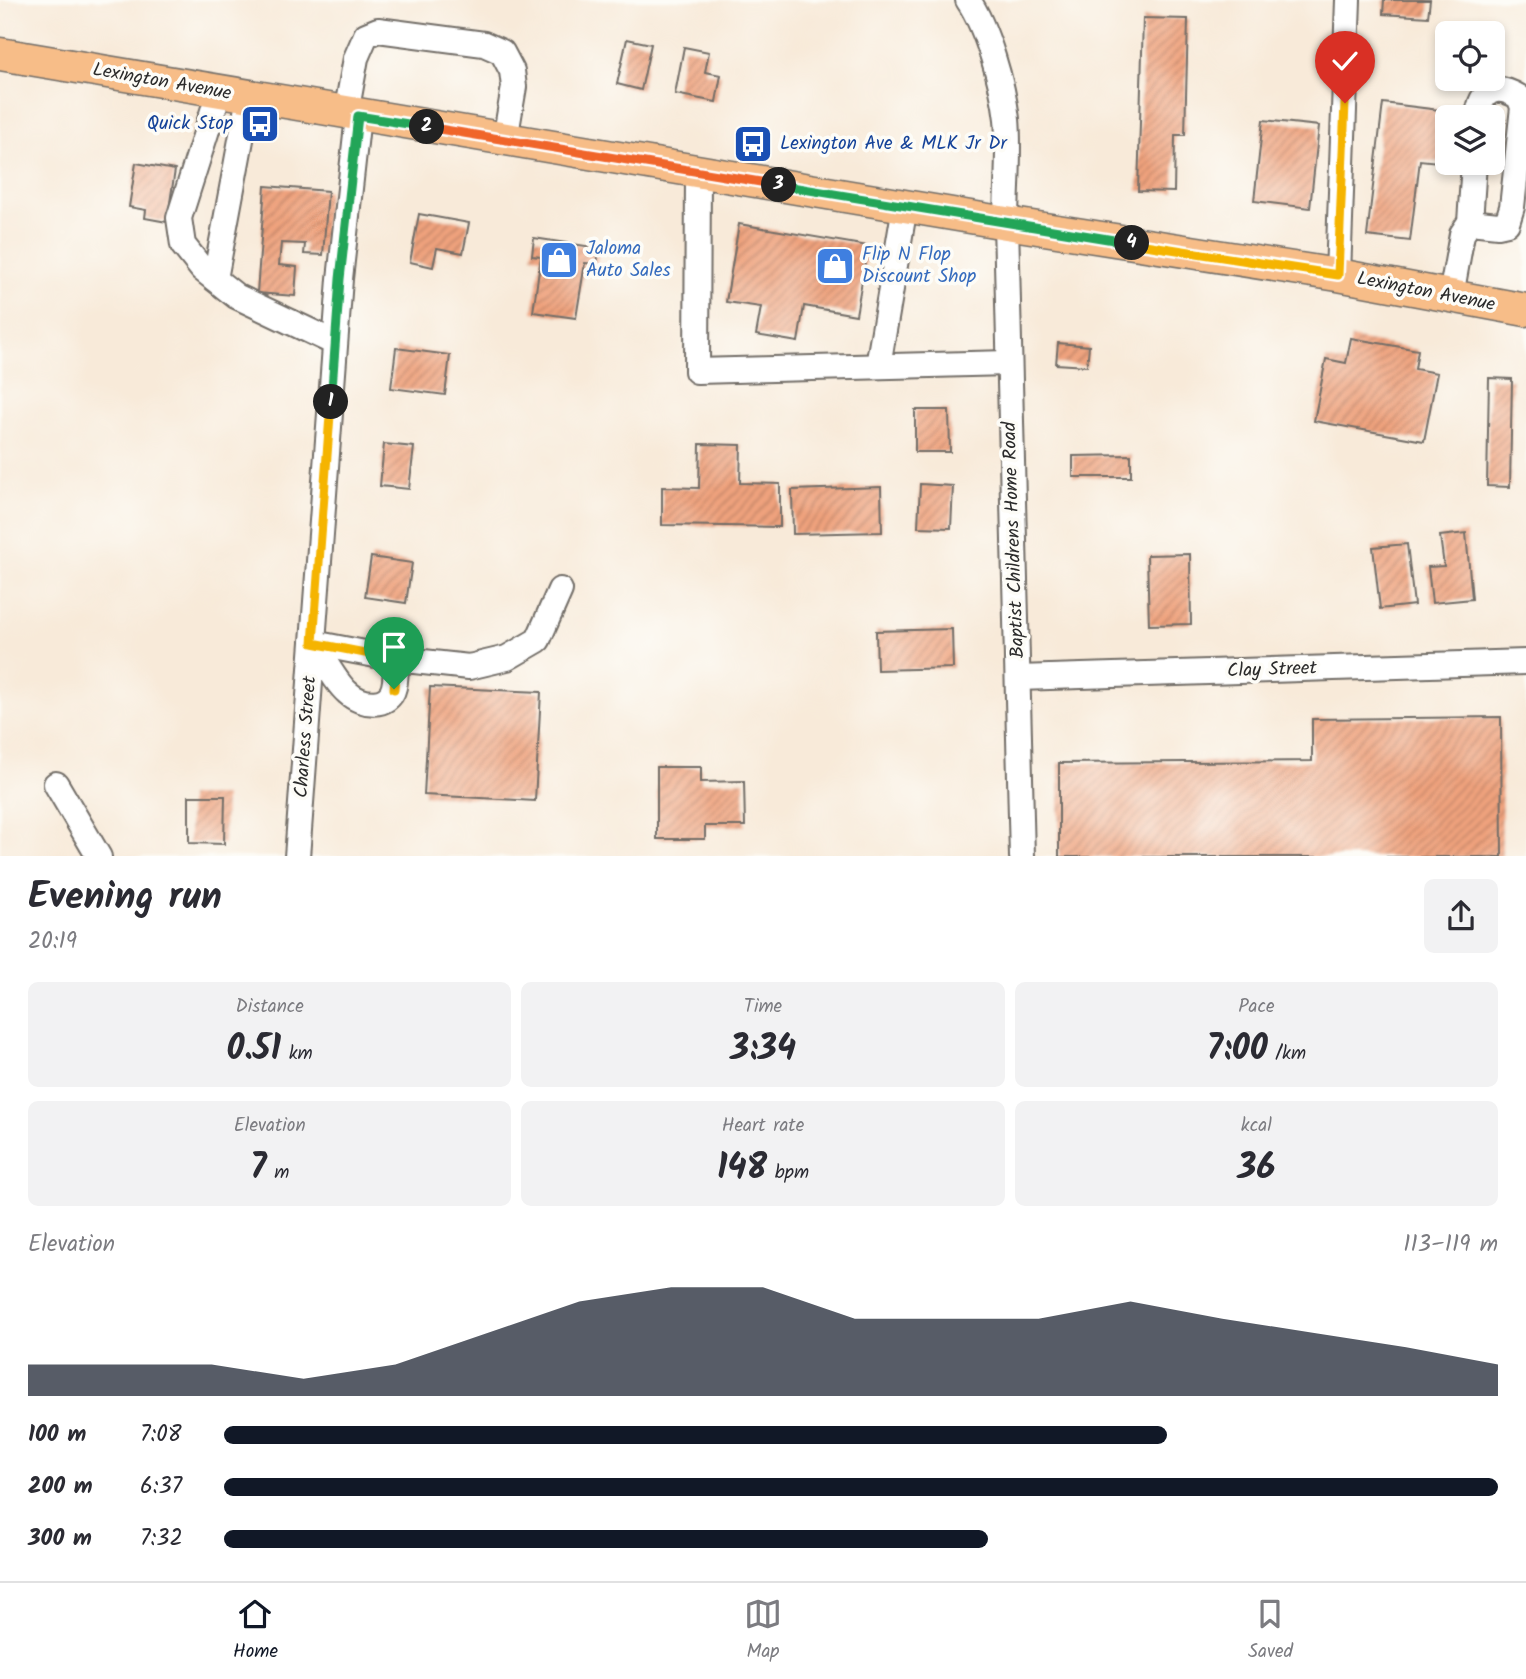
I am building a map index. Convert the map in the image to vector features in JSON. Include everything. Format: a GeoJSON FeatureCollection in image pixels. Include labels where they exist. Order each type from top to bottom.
{"type":"FeatureCollection","features":[{"type":"Feature","properties":{"kind":"main road","name":"Lexington Avenue"},"geometry":{"type":"LineString","coordinates":[[0,54],[352,115],[1338,275],[1526,310]]}},
{"type":"Feature","properties":{"kind":"street","name":"Baptist Childrens Home Road"},"geometry":{"type":"LineString","coordinates":[[968,0],[978,14],[995,65],[1007,119],[1006,223],[1022,856]]}},
{"type":"Feature","properties":{"kind":"street"},"geometry":{"type":"LineString","coordinates":[[1338,275],[1348,0]]}},
{"type":"Feature","properties":{"kind":"street","name":"Charless Street"},"geometry":{"type":"LineString","coordinates":[[297,856],[356,58],[366,35],[378,30],[484,44],[502,52],[512,71],[514,87],[505,140]]}},
{"type":"Feature","properties":{"kind":"street"},"geometry":{"type":"LineString","coordinates":[[1469,222],[1498,225],[1507,223],[1524,107],[1519,97],[1510,91],[1493,90],[1486,94],[1480,105]]}},
{"type":"Feature","properties":{"kind":"street"},"geometry":{"type":"LineString","coordinates":[[215,279],[234,94]]}},
{"type":"Feature","properties":{"kind":"street"},"geometry":{"type":"LineString","coordinates":[[234,94],[179,218],[183,245],[202,270],[236,296],[335,343]]}},
{"type":"Feature","properties":{"kind":"street"},"geometry":{"type":"LineString","coordinates":[[698,172],[697,371],[1009,363]]}},
{"type":"Feature","properties":{"kind":"street"},"geometry":{"type":"LineString","coordinates":[[1451,296],[1462,234],[1469,222],[1473,175]]}},
{"type":"Feature","properties":{"kind":"street"},"geometry":{"type":"LineString","coordinates":[[878,366],[905,206]]}},
{"type":"Feature","properties":{"kind":"street"},"geometry":{"type":"LineString","coordinates":[[313,643],[396,659],[469,667],[507,659],[538,640],[560,590]]}},
{"type":"Feature","properties":{"kind":"street"},"geometry":{"type":"LineString","coordinates":[[313,643],[347,693],[362,703],[377,703],[387,699],[394,689],[396,659]]}},
{"type":"Feature","properties":{"kind":"street","name":"Clay Street"},"geometry":{"type":"LineString","coordinates":[[1018,678],[1526,662]]}},
{"type":"Feature","properties":{"kind":"street"},"geometry":{"type":"LineString","coordinates":[[56,785],[99,856]]}},
{"type":"Feature","properties":{"kind":"building"},"geometry":{"type":"Polygon","coordinates":[[[1384,0],[1430,0],[1428,17],[1383,14],[1384,0]]]}},
{"type":"Feature","properties":{"kind":"building"},"geometry":{"type":"Polygon","coordinates":[[[1143,18],[1188,19],[1185,135],[1175,135],[1174,192],[1138,191],[1143,18]]]}},
{"type":"Feature","properties":{"kind":"building"},"geometry":{"type":"Polygon","coordinates":[[[627,39],[651,44],[641,90],[617,84],[627,39]]]}},
{"type":"Feature","properties":{"kind":"building"},"geometry":{"type":"Polygon","coordinates":[[[684,47],[709,52],[705,72],[721,75],[716,102],[675,94],[684,47]]]}},
{"type":"Feature","properties":{"kind":"building"},"geometry":{"type":"Polygon","coordinates":[[[1383,103],[1435,110],[1435,162],[1420,160],[1410,241],[1367,236],[1383,103]]]}},
{"type":"Feature","properties":{"kind":"building"},"geometry":{"type":"Polygon","coordinates":[[[1263,120],[1319,126],[1310,208],[1254,201],[1263,120]]]}},
{"type":"Feature","properties":{"kind":"building"},"geometry":{"type":"Polygon","coordinates":[[[136,163],[175,170],[167,222],[145,218],[146,210],[129,207],[136,163]]]}},
{"type":"Feature","properties":{"kind":"building"},"geometry":{"type":"Polygon","coordinates":[[[265,186],[328,191],[323,255],[304,254],[305,244],[281,243],[279,265],[297,267],[295,296],[257,293],[265,186]]]}},
{"type":"Feature","properties":{"kind":"building"},"geometry":{"type":"Polygon","coordinates":[[[419,214],[469,223],[463,253],[437,248],[433,267],[410,262],[419,214]]]}},
{"type":"Feature","properties":{"kind":"building"},"geometry":{"type":"Polygon","coordinates":[[[739,224],[868,246],[856,315],[804,306],[798,342],[756,335],[761,307],[726,302],[739,224]]]}},
{"type":"Feature","properties":{"kind":"building"},"geometry":{"type":"Polygon","coordinates":[[[534,238],[599,248],[597,264],[585,263],[576,318],[533,312],[541,257],[532,256],[534,238]]]}},
{"type":"Feature","properties":{"kind":"building"},"geometry":{"type":"Polygon","coordinates":[[[1351,338],[1418,350],[1415,369],[1437,373],[1424,441],[1314,421],[1326,359],[1346,363],[1351,338]]]}},
{"type":"Feature","properties":{"kind":"building"},"geometry":{"type":"Polygon","coordinates":[[[1058,343],[1089,346],[1087,366],[1056,364],[1058,343]]]}},
{"type":"Feature","properties":{"kind":"building"},"geometry":{"type":"Polygon","coordinates":[[[396,348],[450,355],[445,395],[391,388],[396,348]]]}},
{"type":"Feature","properties":{"kind":"building"},"geometry":{"type":"Polygon","coordinates":[[[1489,378],[1512,379],[1510,487],[1487,486],[1489,378]]]}},
{"type":"Feature","properties":{"kind":"building"},"geometry":{"type":"Polygon","coordinates":[[[915,410],[949,410],[950,452],[915,452],[915,410]]]}},
{"type":"Feature","properties":{"kind":"building"},"geometry":{"type":"Polygon","coordinates":[[[384,444],[414,447],[409,489],[380,486],[384,444]]]}},
{"type":"Feature","properties":{"kind":"building"},"geometry":{"type":"Polygon","coordinates":[[[700,444],[741,445],[740,483],[780,484],[780,527],[662,525],[662,487],[699,488],[700,444]]]}},
{"type":"Feature","properties":{"kind":"building"},"geometry":{"type":"Polygon","coordinates":[[[1131,455],[1131,477],[1073,477],[1073,456],[1131,455]]]}},
{"type":"Feature","properties":{"kind":"building"},"geometry":{"type":"Polygon","coordinates":[[[920,484],[953,486],[951,528],[918,527],[920,484]]]}},
{"type":"Feature","properties":{"kind":"building"},"geometry":{"type":"Polygon","coordinates":[[[881,487],[882,532],[793,534],[792,490],[881,487]]]}},
{"type":"Feature","properties":{"kind":"building"},"geometry":{"type":"Polygon","coordinates":[[[1466,533],[1472,599],[1432,603],[1428,567],[1444,566],[1440,536],[1466,533]]]}},
{"type":"Feature","properties":{"kind":"building"},"geometry":{"type":"Polygon","coordinates":[[[1407,544],[1414,605],[1380,609],[1373,547],[1407,544]]]}},
{"type":"Feature","properties":{"kind":"building"},"geometry":{"type":"Polygon","coordinates":[[[1190,554],[1191,624],[1149,625],[1147,555],[1190,554]]]}},
{"type":"Feature","properties":{"kind":"building"},"geometry":{"type":"Polygon","coordinates":[[[371,557],[412,563],[406,603],[365,597],[371,557]]]}},
{"type":"Feature","properties":{"kind":"building"},"geometry":{"type":"Polygon","coordinates":[[[952,629],[953,668],[877,670],[876,631],[952,629]]]}},
{"type":"Feature","properties":{"kind":"building"},"geometry":{"type":"Polygon","coordinates":[[[430,687],[541,692],[535,801],[424,795],[430,687]]]}},
{"type":"Feature","properties":{"kind":"building"},"geometry":{"type":"Polygon","coordinates":[[[1501,717],[1502,856],[1059,856],[1059,763],[1312,761],[1312,719],[1501,717]]]}},
{"type":"Feature","properties":{"kind":"building"},"geometry":{"type":"Polygon","coordinates":[[[657,767],[701,767],[701,782],[744,781],[745,826],[705,826],[705,839],[657,839],[657,767]]]}},
{"type":"Feature","properties":{"kind":"building"},"geometry":{"type":"Polygon","coordinates":[[[189,796],[225,796],[224,844],[189,843],[189,796]]]}},
{"type":"Feature","properties":{"kind":"place","name":"Quick Stop"},"geometry":{"type":"Point","coordinates":[260,124]}},
{"type":"Feature","properties":{"kind":"place","name":"Lexington Ave & MLK Jr Dr"},"geometry":{"type":"Point","coordinates":[753,144]}},
{"type":"Feature","properties":{"kind":"place","name":"Jaloma Auto Sales"},"geometry":{"type":"Point","coordinates":[559,260]}},
{"type":"Feature","properties":{"kind":"place","name":"Flip N Flop Discount Shop"},"geometry":{"type":"Point","coordinates":[835,266]}},
{"type":"Feature","properties":{"kind":"route"},"geometry":{"type":"LineString","coordinates":[[394,689],[396,659],[313,643],[340,279],[358,116],[1338,275],[1345,103]]}}]}
